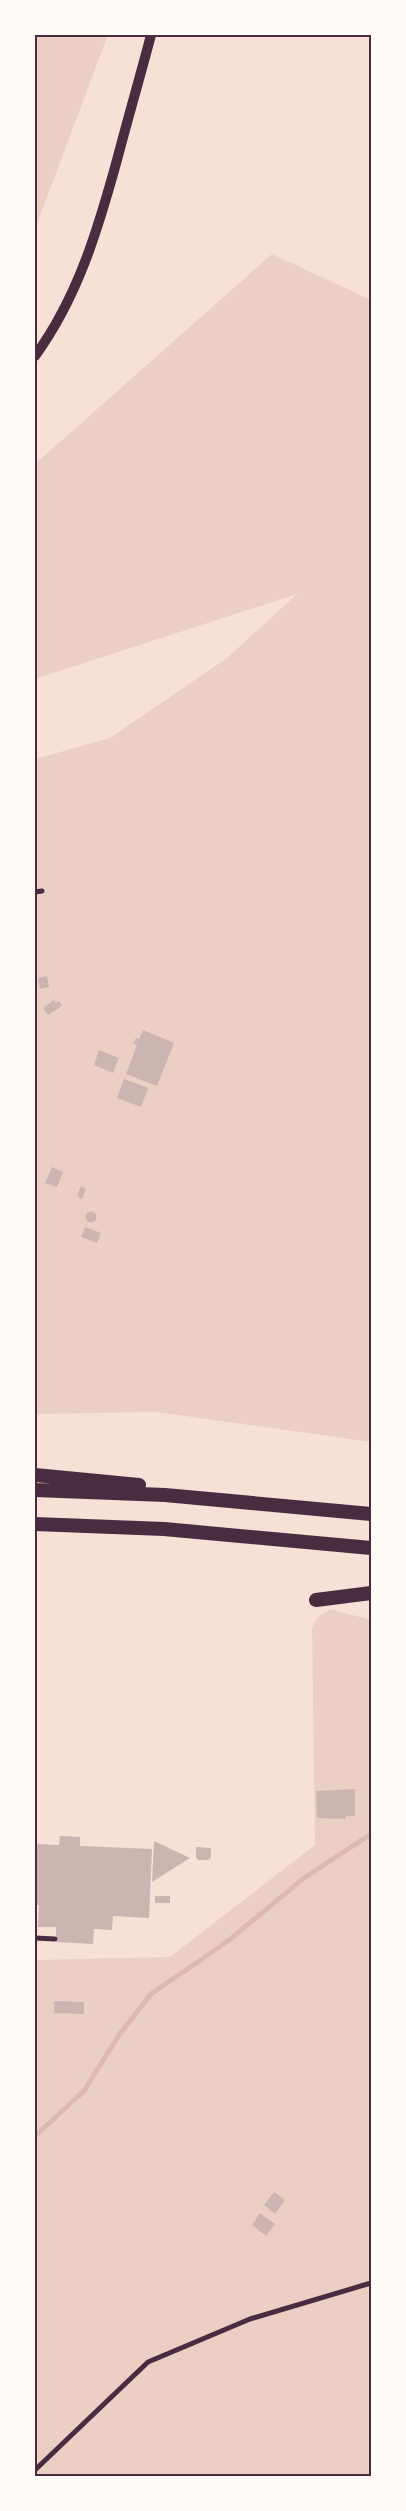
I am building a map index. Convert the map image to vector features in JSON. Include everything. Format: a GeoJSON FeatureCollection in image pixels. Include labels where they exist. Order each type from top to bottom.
{"type":"FeatureCollection","features":[{"type":"Feature","properties":{"kind":"highway"},"geometry":{"type":"LineString","coordinates":[[35,1475],[214,1492],[287,1505]]}},
{"type":"Feature","properties":{"kind":"highway"},"geometry":{"type":"LineString","coordinates":[[35,1490],[165,1494],[371,1514]]}},
{"type":"Feature","properties":{"kind":"highway"},"geometry":{"type":"LineString","coordinates":[[35,1524],[164,1529],[371,1548]]}},
{"type":"Feature","properties":{"kind":"highway"},"geometry":{"type":"LineString","coordinates":[[316,1600],[371,1593]]}},
{"type":"Feature","properties":{"kind":"main road"},"geometry":{"type":"LineString","coordinates":[[35,356],[55,326],[86,264],[98,228],[151,35]]}},
{"type":"Feature","properties":{"kind":"street"},"geometry":{"type":"LineString","coordinates":[[35,892],[42,891]]}},
{"type":"Feature","properties":{"kind":"street"},"geometry":{"type":"LineString","coordinates":[[35,1938],[55,1939]]}},
{"type":"Feature","properties":{"kind":"street"},"geometry":{"type":"LineString","coordinates":[[35,2470],[148,2362],[250,2319],[371,2283]]}},
{"type":"Feature","properties":{"kind":"shaded area"},"geometry":{"type":"Polygon","coordinates":[[[35,35],[108,35],[35,229],[35,35]]]}},
{"type":"Feature","properties":{"kind":"shaded area"},"geometry":{"type":"Polygon","coordinates":[[[272,254],[371,300],[371,1442],[157,1412],[35,1414],[35,759],[110,738],[227,658],[297,594],[35,679],[35,464],[272,254]]]}},
{"type":"Feature","properties":{"kind":"shaded area"},"geometry":{"type":"Polygon","coordinates":[[[330,1609],[371,1620],[371,2476],[35,2476],[35,1960],[170,1957],[315,1845],[312,1627],[319,1616],[330,1609]]]}},
{"type":"Feature","properties":{"kind":"building"},"geometry":{"type":"Polygon","coordinates":[[[47,976],[49,987],[40,989],[38,978],[47,976]]]}},
{"type":"Feature","properties":{"kind":"building"},"geometry":{"type":"Polygon","coordinates":[[[54,1000],[56,1003],[59,1001],[62,1006],[48,1015],[43,1008],[54,1000]]]}},
{"type":"Feature","properties":{"kind":"building"},"geometry":{"type":"Polygon","coordinates":[[[143,1030],[174,1043],[157,1086],[126,1074],[137,1045],[133,1044],[136,1038],[139,1039],[143,1030]]]}},
{"type":"Feature","properties":{"kind":"building"},"geometry":{"type":"Polygon","coordinates":[[[99,1050],[119,1058],[113,1073],[94,1065],[99,1050]]]}},
{"type":"Feature","properties":{"kind":"building"},"geometry":{"type":"Polygon","coordinates":[[[124,1079],[148,1088],[141,1107],[117,1098],[124,1079]]]}},
{"type":"Feature","properties":{"kind":"building"},"geometry":{"type":"Polygon","coordinates":[[[52,1167],[63,1172],[57,1187],[45,1183],[52,1167]]]}},
{"type":"Feature","properties":{"kind":"building"},"geometry":{"type":"Polygon","coordinates":[[[81,1186],[86,1189],[82,1199],[77,1196],[81,1186]]]}},
{"type":"Feature","properties":{"kind":"building"},"geometry":{"type":"Polygon","coordinates":[[[91,1211],[97,1217],[91,1223],[85,1217],[91,1211]]]}},
{"type":"Feature","properties":{"kind":"building"},"geometry":{"type":"Polygon","coordinates":[[[85,1227],[101,1233],[97,1243],[81,1237],[85,1227]]]}},
{"type":"Feature","properties":{"kind":"building"},"geometry":{"type":"Polygon","coordinates":[[[355,1789],[355,1816],[346,1816],[346,1819],[317,1818],[316,1791],[355,1789]]]}},
{"type":"Feature","properties":{"kind":"building"},"geometry":{"type":"Polygon","coordinates":[[[60,1836],[80,1837],[80,1846],[152,1849],[149,1918],[113,1916],[112,1930],[94,1929],[93,1944],[56,1942],[56,1927],[38,1927],[39,1905],[35,1905],[35,1844],[59,1845],[60,1836]]]}},
{"type":"Feature","properties":{"kind":"building"},"geometry":{"type":"Polygon","coordinates":[[[154,1841],[190,1858],[152,1882],[154,1841]]]}},
{"type":"Feature","properties":{"kind":"building"},"geometry":{"type":"Polygon","coordinates":[[[196,1847],[211,1848],[211,1858],[208,1860],[198,1860],[196,1857],[196,1847]]]}},
{"type":"Feature","properties":{"kind":"building"},"geometry":{"type":"Polygon","coordinates":[[[155,1896],[170,1896],[170,1903],[155,1903],[155,1896]]]}},
{"type":"Feature","properties":{"kind":"building"},"geometry":{"type":"Polygon","coordinates":[[[54,2001],[84,2002],[84,2014],[54,2013],[54,2001]]]}},
{"type":"Feature","properties":{"kind":"building"},"geometry":{"type":"Polygon","coordinates":[[[274,2192],[285,2200],[275,2214],[264,2205],[274,2192]]]}},
{"type":"Feature","properties":{"kind":"building"},"geometry":{"type":"Polygon","coordinates":[[[260,2213],[275,2224],[266,2236],[252,2225],[260,2213]]]}},
{"type":"Feature","properties":{"kind":"waterway"},"geometry":{"type":"LineString","coordinates":[[35,2136],[84,2091],[119,2035],[151,1994],[228,1941],[304,1878],[371,1834]]}}]}
